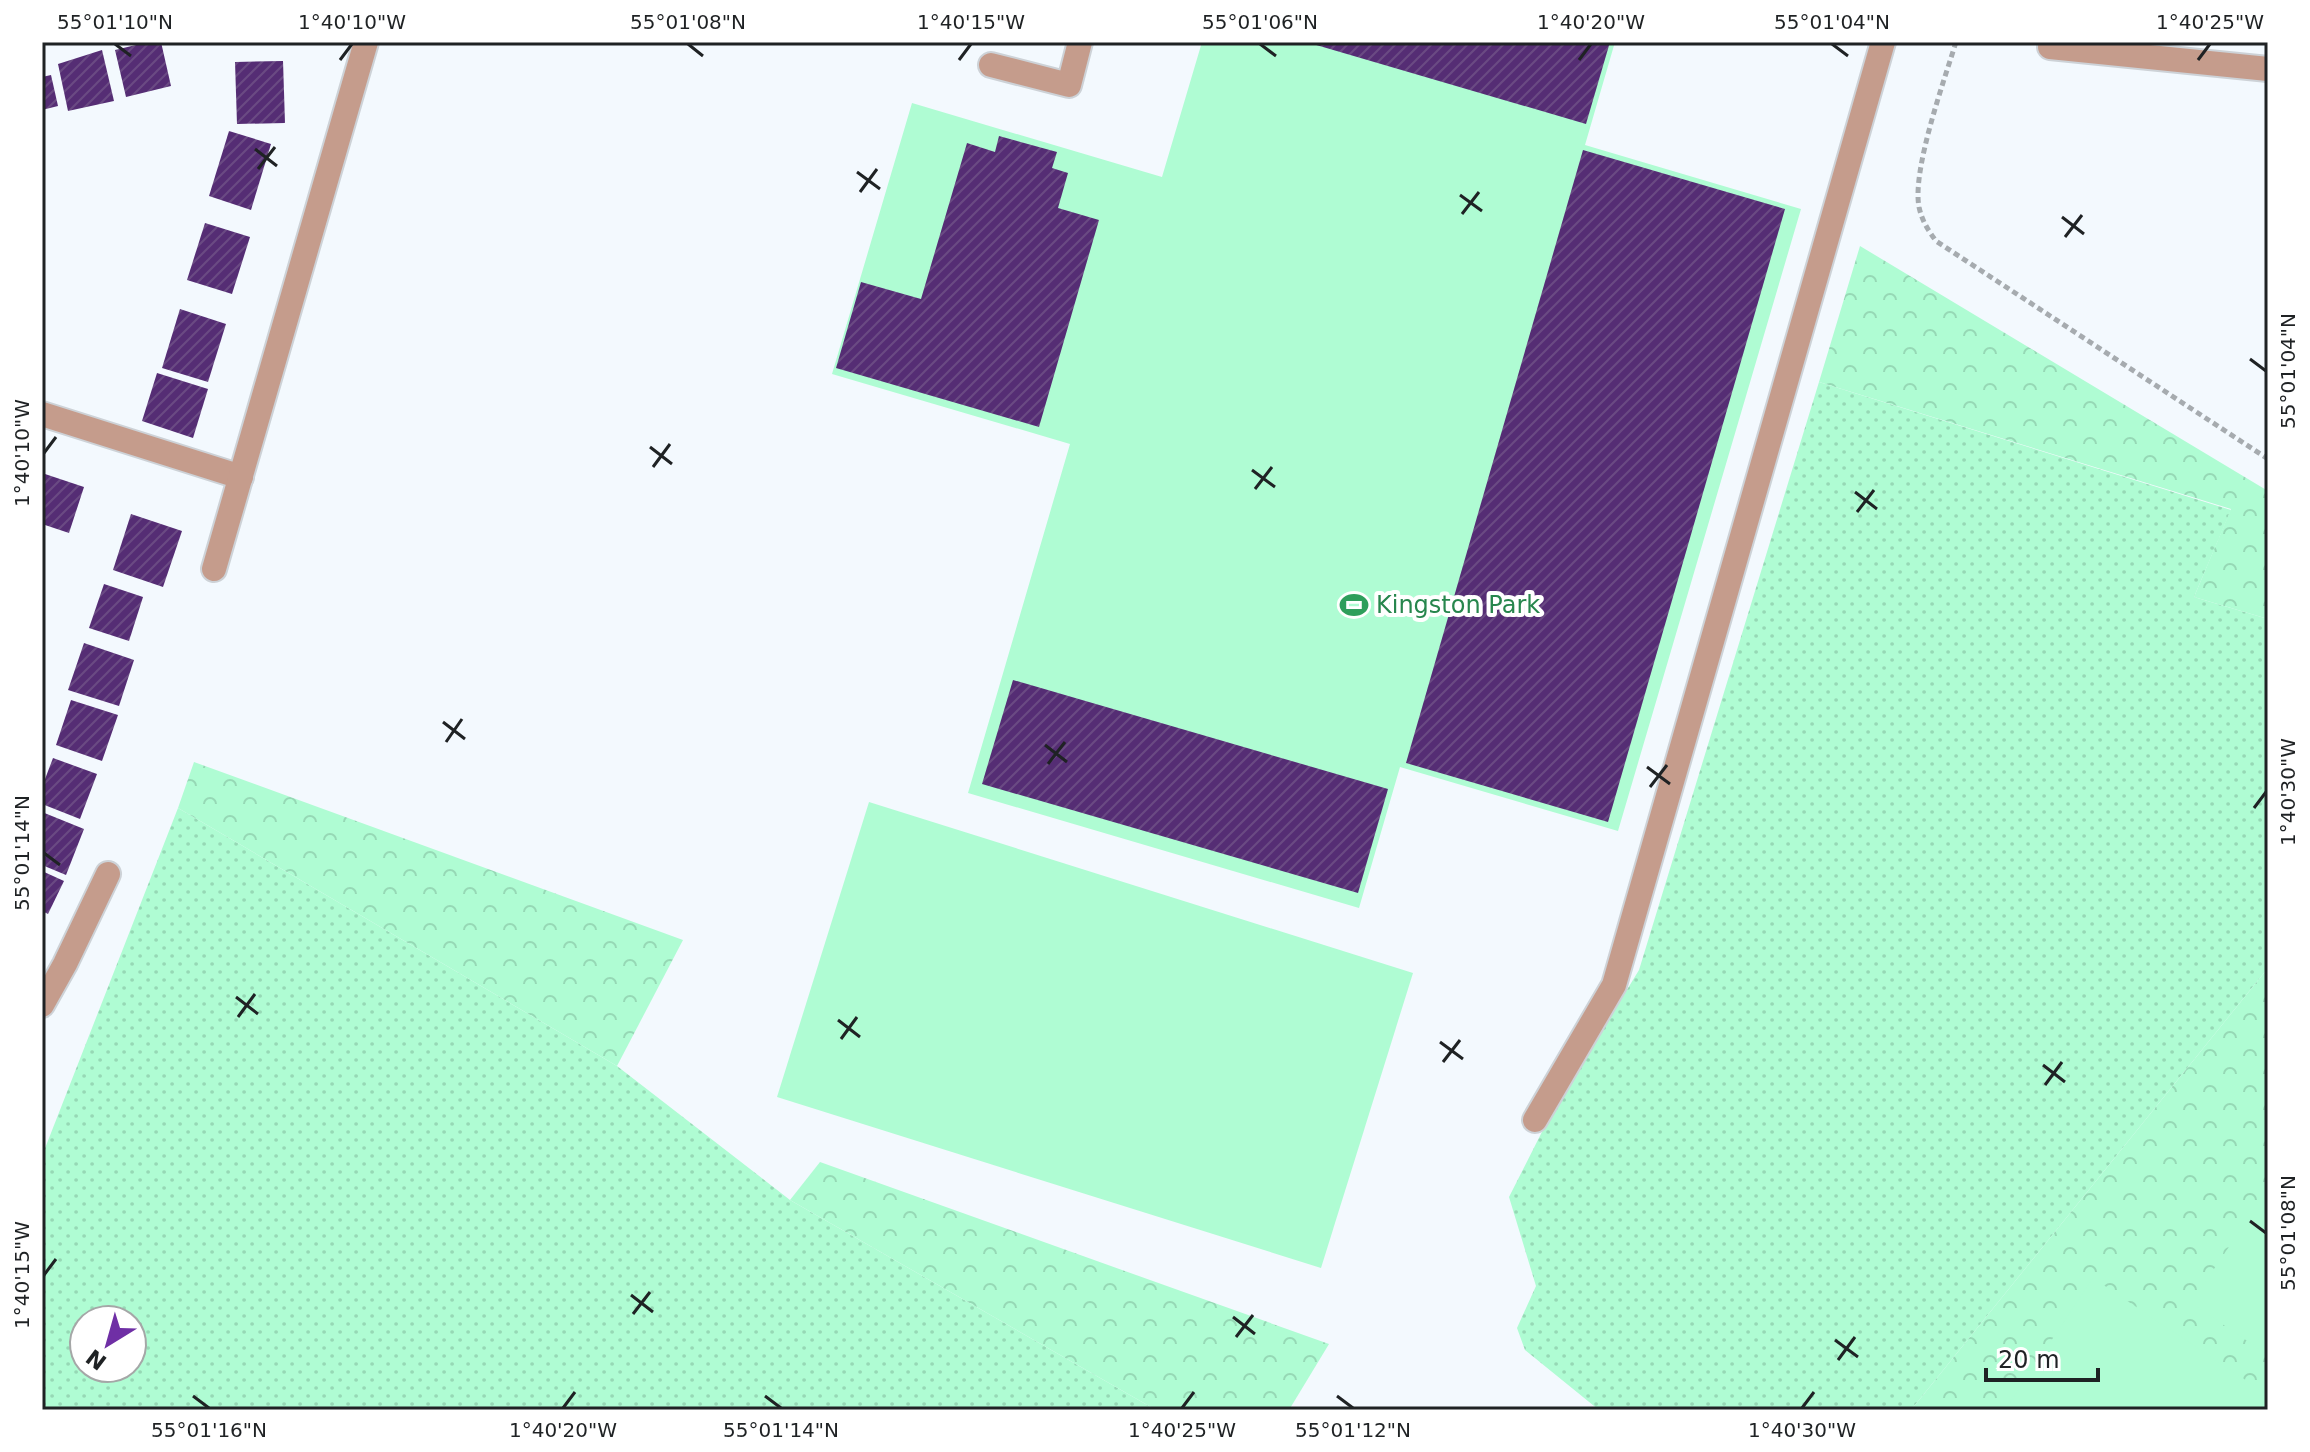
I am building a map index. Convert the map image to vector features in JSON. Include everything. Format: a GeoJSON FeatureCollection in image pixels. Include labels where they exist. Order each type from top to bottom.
{"type":"FeatureCollection","features":[{"type":"Feature","properties":{"kind":"street"},"geometry":{"type":"LineString","coordinates":[[214,569],[366,42]]}},
{"type":"Feature","properties":{"kind":"street"},"geometry":{"type":"LineString","coordinates":[[991,65],[1069,85],[1080,42]]}},
{"type":"Feature","properties":{"kind":"street"},"geometry":{"type":"LineString","coordinates":[[1535,1120],[1614,985],[1883,42]]}},
{"type":"Feature","properties":{"kind":"street"},"geometry":{"type":"LineString","coordinates":[[2050,47],[2268,69]]}},
{"type":"Feature","properties":{"kind":"street"},"geometry":{"type":"LineString","coordinates":[[42,414],[241,477]]}},
{"type":"Feature","properties":{"kind":"street"},"geometry":{"type":"LineString","coordinates":[[42,1005],[108,874]]}},
{"type":"Feature","properties":{"kind":"path"},"geometry":{"type":"LineString","coordinates":[[1956,42],[1923,158],[1918,188],[1921,213],[1930,233],[1936,241],[2268,459]]}},
{"type":"Feature","properties":{"kind":"green space","name":"Kingston Park"},"geometry":{"type":"Polygon","coordinates":[[[1202,42],[1615,42],[1585,145],[1801,209],[1618,831],[1400,767],[1359,908],[968,793],[1070,444],[832,374],[912,103],[1162,177],[1202,42]]]}},
{"type":"Feature","properties":{"kind":"green space"},"geometry":{"type":"Polygon","coordinates":[[[1860,246],[2268,491],[2268,619],[2194,597],[2231,509],[1819,382],[1860,246]]]}},
{"type":"Feature","properties":{"kind":"green space"},"geometry":{"type":"Polygon","coordinates":[[[1819,382],[2231,510],[2194,597],[2268,619],[2268,968],[1911,1410],[1599,1410],[1525,1350],[1517,1328],[1536,1286],[1509,1197],[1549,1118],[1639,970],[1819,382]]]}},
{"type":"Feature","properties":{"kind":"green space"},"geometry":{"type":"Polygon","coordinates":[[[194,762],[683,940],[617,1066],[178,808],[194,762]]]}},
{"type":"Feature","properties":{"kind":"green space"},"geometry":{"type":"Polygon","coordinates":[[[869,802],[1413,973],[1321,1268],[777,1097],[869,802]]]}},
{"type":"Feature","properties":{"kind":"green space"},"geometry":{"type":"Polygon","coordinates":[[[178,808],[617,1066],[790,1200],[1156,1410],[42,1410],[42,1156],[178,808]]]}},
{"type":"Feature","properties":{"kind":"green space"},"geometry":{"type":"Polygon","coordinates":[[[2268,968],[2268,1410],[1911,1410],[2268,968]]]}},
{"type":"Feature","properties":{"kind":"green space"},"geometry":{"type":"Polygon","coordinates":[[[820,1162],[1329,1344],[1289,1410],[1156,1410],[790,1200],[820,1162]]]}},
{"type":"Feature","properties":{"kind":"green space"},"geometry":{"type":"Polygon","coordinates":[[[2268,1189],[2268,1355],[2191,1303],[2268,1189]]]}},
{"type":"Feature","properties":{"kind":"green space"},"geometry":{"type":"Polygon","coordinates":[[[2093,1278],[2268,1395],[2268,1410],[2005,1410],[2093,1278]]]}},
{"type":"Feature","properties":{"kind":"building"},"geometry":{"type":"Polygon","coordinates":[[[139,42],[161,42],[171,86],[126,97],[115,50],[139,42]]]}},
{"type":"Feature","properties":{"kind":"building"},"geometry":{"type":"Polygon","coordinates":[[[1306,42],[1610,42],[1586,124],[1306,42]]]}},
{"type":"Feature","properties":{"kind":"building"},"geometry":{"type":"Polygon","coordinates":[[[102,50],[114,101],[68,111],[58,64],[102,50]]]}},
{"type":"Feature","properties":{"kind":"building"},"geometry":{"type":"Polygon","coordinates":[[[283,61],[285,123],[237,124],[235,62],[283,61]]]}},
{"type":"Feature","properties":{"kind":"building"},"geometry":{"type":"Polygon","coordinates":[[[51,75],[58,106],[42,110],[42,77],[51,75]]]}},
{"type":"Feature","properties":{"kind":"building"},"geometry":{"type":"Polygon","coordinates":[[[229,131],[271,144],[251,210],[209,196],[229,131]]]}},
{"type":"Feature","properties":{"kind":"building"},"geometry":{"type":"Polygon","coordinates":[[[999,136],[1057,152],[1052,168],[1068,173],[1058,208],[1099,220],[1039,427],[836,368],[861,282],[921,299],[967,143],[995,152],[999,136]]]}},
{"type":"Feature","properties":{"kind":"building"},"geometry":{"type":"Polygon","coordinates":[[[1583,150],[1785,209],[1608,822],[1406,763],[1583,150]]]}},
{"type":"Feature","properties":{"kind":"building"},"geometry":{"type":"Polygon","coordinates":[[[205,223],[250,237],[232,294],[187,280],[205,223]]]}},
{"type":"Feature","properties":{"kind":"building"},"geometry":{"type":"Polygon","coordinates":[[[180,309],[226,324],[208,382],[162,368],[180,309]]]}},
{"type":"Feature","properties":{"kind":"building"},"geometry":{"type":"Polygon","coordinates":[[[157,373],[208,389],[193,438],[142,421],[157,373]]]}},
{"type":"Feature","properties":{"kind":"building"},"geometry":{"type":"Polygon","coordinates":[[[42,473],[84,487],[69,533],[42,524],[42,473]]]}},
{"type":"Feature","properties":{"kind":"building"},"geometry":{"type":"Polygon","coordinates":[[[131,514],[182,531],[163,587],[113,570],[131,514]]]}},
{"type":"Feature","properties":{"kind":"building"},"geometry":{"type":"Polygon","coordinates":[[[104,584],[143,597],[129,641],[89,628],[104,584]]]}},
{"type":"Feature","properties":{"kind":"building"},"geometry":{"type":"Polygon","coordinates":[[[84,643],[134,660],[119,706],[68,690],[84,643]]]}},
{"type":"Feature","properties":{"kind":"building"},"geometry":{"type":"Polygon","coordinates":[[[1013,680],[1388,789],[1358,893],[982,784],[1013,680]]]}},
{"type":"Feature","properties":{"kind":"building"},"geometry":{"type":"Polygon","coordinates":[[[71,700],[118,715],[102,761],[56,745],[71,700]]]}},
{"type":"Feature","properties":{"kind":"building"},"geometry":{"type":"Polygon","coordinates":[[[53,758],[97,774],[80,819],[42,804],[42,787],[53,758]]]}},
{"type":"Feature","properties":{"kind":"building"},"geometry":{"type":"Polygon","coordinates":[[[42,812],[84,829],[66,875],[42,865],[42,812]]]}},
{"type":"Feature","properties":{"kind":"building"},"geometry":{"type":"Polygon","coordinates":[[[42,871],[64,881],[48,914],[42,911],[42,871]]]}},
{"type":"Feature","properties":{"kind":"place","name":"Kingston Park"},"geometry":{"type":"Point","coordinates":[1354,605]}}]}
